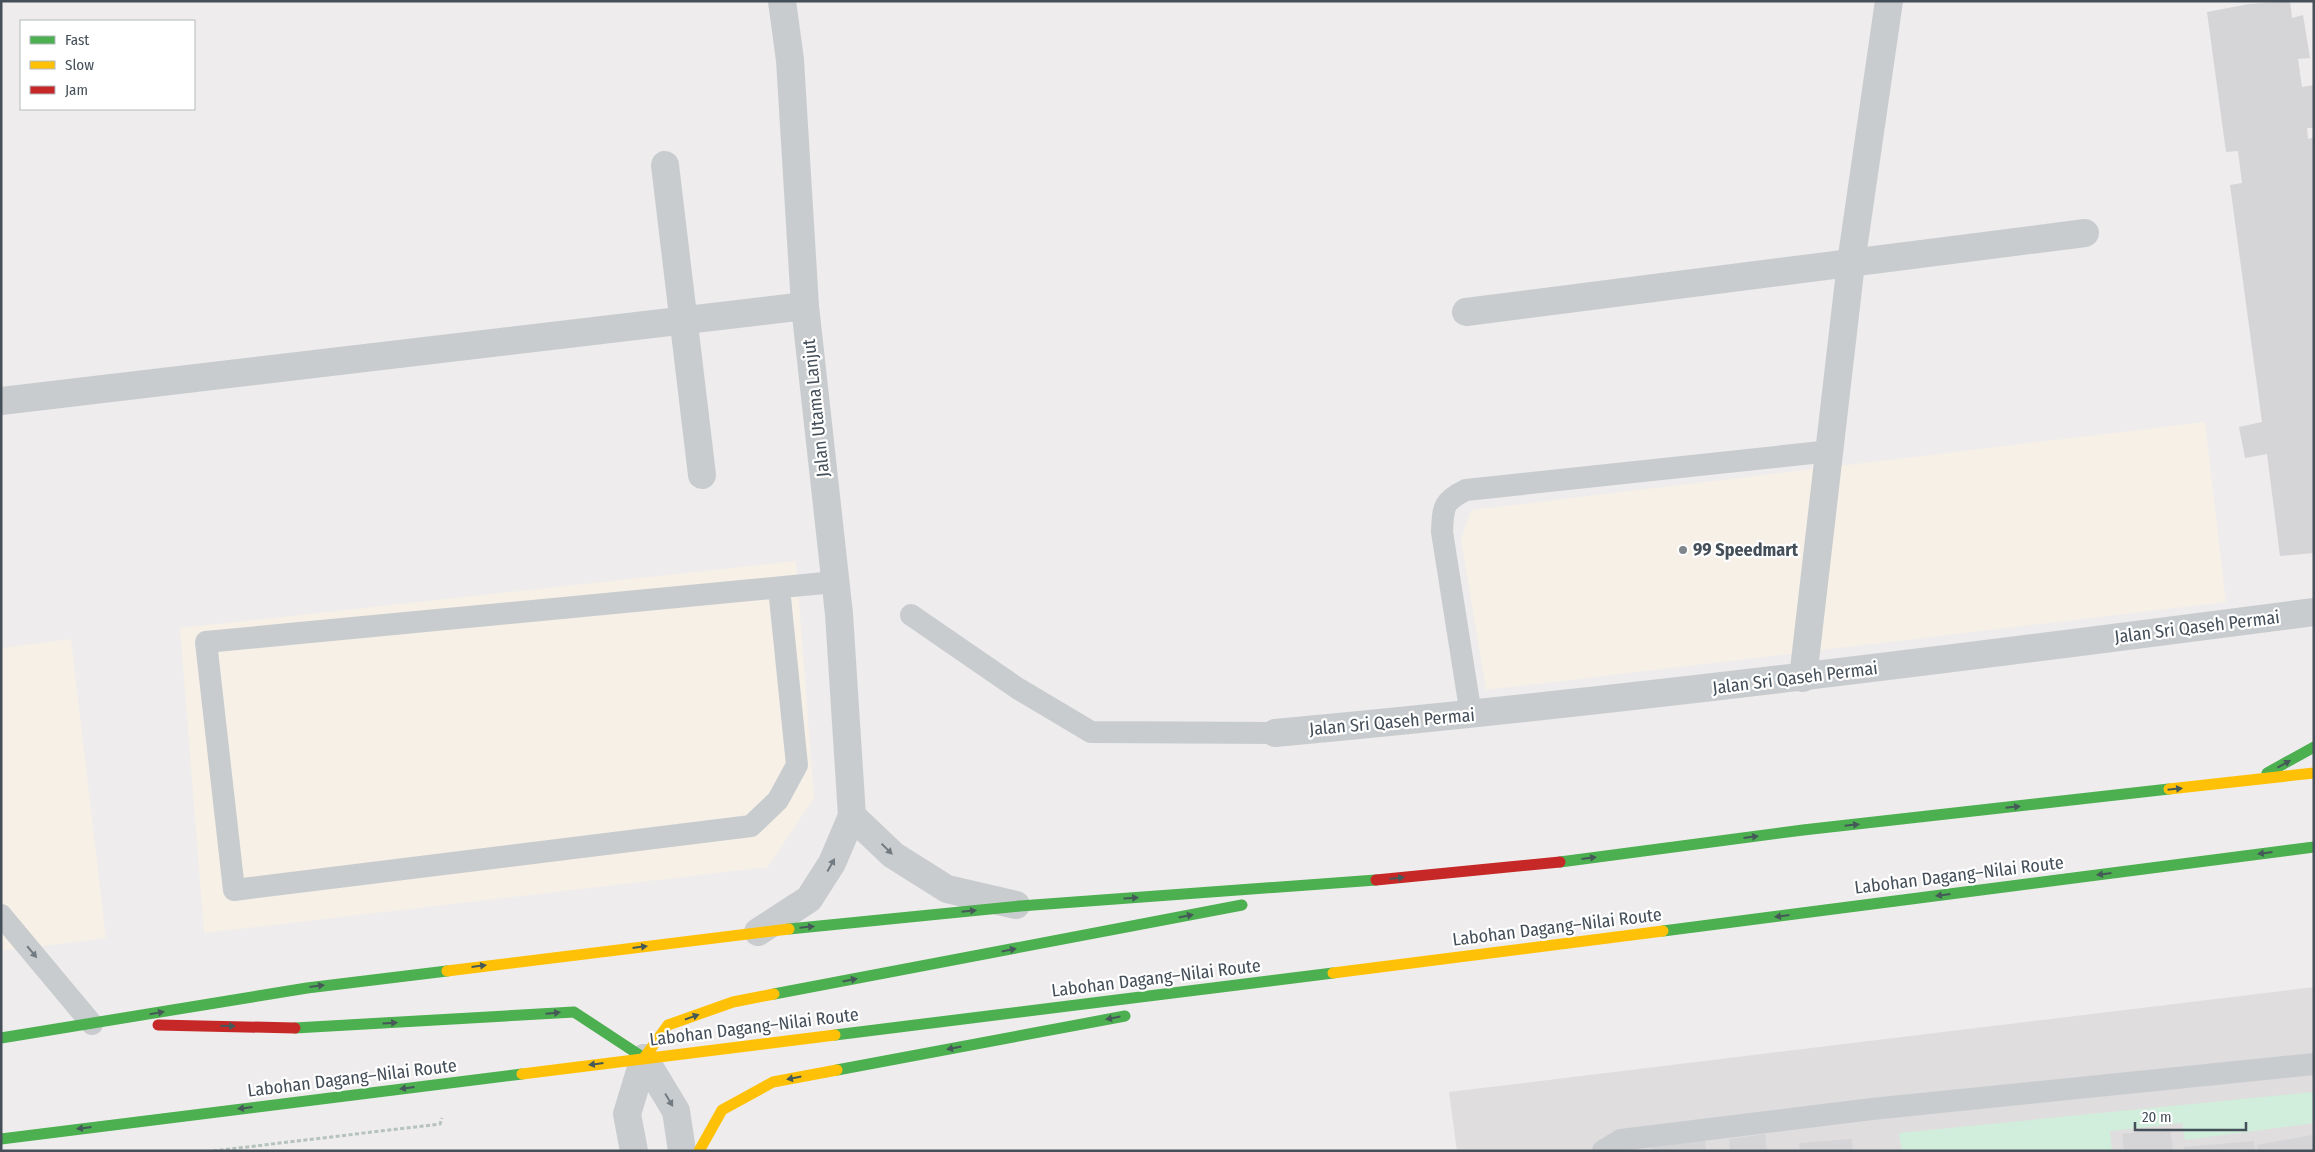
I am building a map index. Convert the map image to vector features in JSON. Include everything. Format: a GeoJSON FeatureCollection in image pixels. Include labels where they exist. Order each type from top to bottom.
{"type":"FeatureCollection","features":[{"type":"Feature","properties":{"kind":"main road"},"geometry":{"type":"LineString","coordinates":[[2255,780],[2314,747]]}},
{"type":"Feature","properties":{"kind":"main road"},"geometry":{"type":"LineString","coordinates":[[1,1038],[307,988],[758,932],[1020,906],[1363,881],[1541,865],[1803,830],[2314,773]]}},
{"type":"Feature","properties":{"kind":"main road","name":"Labohan Dagang–Nilai Route"},"geometry":{"type":"LineString","coordinates":[[1,1139],[1385,967],[2314,847]]}},
{"type":"Feature","properties":{"kind":"main road"},"geometry":{"type":"LineString","coordinates":[[92,1024],[302,1028],[574,1012],[644,1058],[668,1025],[734,1002],[1363,881]]}},
{"type":"Feature","properties":{"kind":"main road"},"geometry":{"type":"LineString","coordinates":[[1210,1000],[1385,967]]}},
{"type":"Feature","properties":{"kind":"main road"},"geometry":{"type":"LineString","coordinates":[[699,1151],[722,1110],[773,1082],[1132,1015]]}},
{"type":"Feature","properties":{"kind":"street","name":"Jalan Utama Lanjut"},"geometry":{"type":"LineString","coordinates":[[758,932],[809,899],[832,863],[852,816],[835,582],[806,306],[790,60],[782,1]]}},
{"type":"Feature","properties":{"kind":"street"},"geometry":{"type":"LineString","coordinates":[[1803,678],[1851,263],[1890,1]]}},
{"type":"Feature","properties":{"kind":"street"},"geometry":{"type":"LineString","coordinates":[[665,165],[702,475]]}},
{"type":"Feature","properties":{"kind":"street"},"geometry":{"type":"LineString","coordinates":[[1466,312],[2085,233]]}},
{"type":"Feature","properties":{"kind":"street"},"geometry":{"type":"LineString","coordinates":[[1,401],[806,306]]}},
{"type":"Feature","properties":{"kind":"street","name":"Jalan Sri Qaseh Permai"},"geometry":{"type":"LineString","coordinates":[[1275,733],[1471,715],[1803,678],[2314,612]]}},
{"type":"Feature","properties":{"kind":"street"},"geometry":{"type":"LineString","coordinates":[[852,816],[893,855],[947,889],[1020,906]]}},
{"type":"Feature","properties":{"kind":"street"},"geometry":{"type":"LineString","coordinates":[[1,1030],[92,1024]]}},
{"type":"Feature","properties":{"kind":"street"},"geometry":{"type":"LineString","coordinates":[[634,1151],[627,1114],[644,1058]]}},
{"type":"Feature","properties":{"kind":"street"},"geometry":{"type":"LineString","coordinates":[[644,1058],[676,1111],[682,1151]]}},
{"type":"Feature","properties":{"kind":"lane"},"geometry":{"type":"LineString","coordinates":[[1471,715],[1442,532],[1443,512],[1451,497],[1466,490],[1830,451]]}},
{"type":"Feature","properties":{"kind":"lane"},"geometry":{"type":"LineString","coordinates":[[779,588],[797,765],[778,800],[751,826],[234,890],[206,642],[835,582]]}},
{"type":"Feature","properties":{"kind":"lane"},"geometry":{"type":"LineString","coordinates":[[911,615],[1017,688],[1092,732],[1275,733]]}},
{"type":"Feature","properties":{"kind":"lane"},"geometry":{"type":"LineString","coordinates":[[1,915],[92,1024]]}},
{"type":"Feature","properties":{"kind":"lane"},"geometry":{"type":"LineString","coordinates":[[1603,1151],[1620,1140],[1872,1109],[2314,1064]]}},
{"type":"Feature","properties":{"kind":"shaded area"},"geometry":{"type":"Polygon","coordinates":[[[2205,422],[2226,602],[1486,690],[1461,540],[1471,510],[2205,422]]]}},
{"type":"Feature","properties":{"kind":"shaded area"},"geometry":{"type":"Polygon","coordinates":[[[796,561],[814,798],[768,867],[204,933],[180,628],[796,561]]]}},
{"type":"Feature","properties":{"kind":"shaded area"},"geometry":{"type":"Polygon","coordinates":[[[71,639],[106,938],[1,951],[1,648],[71,639]]]}},
{"type":"Feature","properties":{"kind":"shaded area"},"geometry":{"type":"Polygon","coordinates":[[[2314,987],[2314,1151],[1457,1151],[1449,1092],[2314,987]]]}},
{"type":"Feature","properties":{"kind":"green space"},"geometry":{"type":"Polygon","coordinates":[[[2314,1092],[2314,1123],[2185,1140],[2182,1123],[2110,1131],[2112,1151],[1902,1151],[1899,1133],[2314,1092]]]}},
{"type":"Feature","properties":{"kind":"building"},"geometry":{"type":"Polygon","coordinates":[[[2290,1],[2292,18],[2303,15],[2310,58],[2298,59],[2302,87],[2314,85],[2314,128],[2307,128],[2308,139],[2314,137],[2314,553],[2280,556],[2267,454],[2245,458],[2239,427],[2262,422],[2230,185],[2242,183],[2238,151],[2226,152],[2207,12],[2249,4],[2290,1]]]}},
{"type":"Feature","properties":{"kind":"building"},"geometry":{"type":"Polygon","coordinates":[[[2170,1128],[2173,1151],[2124,1151],[2122,1134],[2170,1128]]]}},
{"type":"Feature","properties":{"kind":"building"},"geometry":{"type":"Polygon","coordinates":[[[1765,1134],[1767,1151],[1730,1151],[1729,1139],[1765,1134]]]}},
{"type":"Feature","properties":{"kind":"building"},"geometry":{"type":"Polygon","coordinates":[[[2312,1135],[2314,1151],[2258,1151],[2257,1145],[2312,1135]]]}},
{"type":"Feature","properties":{"kind":"building"},"geometry":{"type":"Polygon","coordinates":[[[1705,1138],[1706,1151],[1652,1151],[1651,1143],[1705,1138]]]}},
{"type":"Feature","properties":{"kind":"building"},"geometry":{"type":"Polygon","coordinates":[[[1852,1139],[1853,1151],[1800,1151],[1799,1143],[1852,1139]]]}},
{"type":"Feature","properties":{"kind":"building"},"geometry":{"type":"Polygon","coordinates":[[[2254,1141],[2255,1151],[2184,1151],[2184,1147],[2254,1141]]]}},
{"type":"Feature","properties":{"kind":"traffic: fast"},"geometry":{"type":"LineString","coordinates":[[2267,773],[2314,747]]}},
{"type":"Feature","properties":{"kind":"traffic: fast"},"geometry":{"type":"LineString","coordinates":[[1560,862],[1803,830],[2169,789]]}},
{"type":"Feature","properties":{"kind":"traffic: fast"},"geometry":{"type":"LineString","coordinates":[[1663,931],[2314,847]]}},
{"type":"Feature","properties":{"kind":"traffic: fast"},"geometry":{"type":"LineString","coordinates":[[789,929],[1020,906],[1376,880]]}},
{"type":"Feature","properties":{"kind":"traffic: fast"},"geometry":{"type":"LineString","coordinates":[[774,994],[1242,905]]}},
{"type":"Feature","properties":{"kind":"traffic: fast"},"geometry":{"type":"LineString","coordinates":[[1,1038],[307,988],[447,971]]}},
{"type":"Feature","properties":{"kind":"traffic: fast"},"geometry":{"type":"LineString","coordinates":[[835,1035],[1333,973]]}},
{"type":"Feature","properties":{"kind":"traffic: fast"},"geometry":{"type":"LineString","coordinates":[[295,1028],[574,1012],[644,1058]]}},
{"type":"Feature","properties":{"kind":"traffic: fast"},"geometry":{"type":"LineString","coordinates":[[837,1070],[1125,1016]]}},
{"type":"Feature","properties":{"kind":"traffic: fast"},"geometry":{"type":"LineString","coordinates":[[1,1139],[522,1074]]}},
{"type":"Feature","properties":{"kind":"traffic: slow"},"geometry":{"type":"LineString","coordinates":[[2169,789],[2314,773]]}},
{"type":"Feature","properties":{"kind":"traffic: slow"},"geometry":{"type":"LineString","coordinates":[[447,971],[789,929]]}},
{"type":"Feature","properties":{"kind":"traffic: slow"},"geometry":{"type":"LineString","coordinates":[[1333,973],[1663,931]]}},
{"type":"Feature","properties":{"kind":"traffic: slow"},"geometry":{"type":"LineString","coordinates":[[644,1058],[668,1025],[733,1002],[774,994]]}},
{"type":"Feature","properties":{"kind":"traffic: slow"},"geometry":{"type":"LineString","coordinates":[[522,1074],[835,1035]]}},
{"type":"Feature","properties":{"kind":"traffic: slow"},"geometry":{"type":"LineString","coordinates":[[699,1151],[722,1110],[773,1082],[837,1070]]}},
{"type":"Feature","properties":{"kind":"traffic: jam"},"geometry":{"type":"LineString","coordinates":[[1376,880],[1560,862]]}},
{"type":"Feature","properties":{"kind":"traffic: jam"},"geometry":{"type":"LineString","coordinates":[[158,1025],[295,1028]]}},
{"type":"Feature","properties":{"kind":"place","name":"99 Speedmart"},"geometry":{"type":"Point","coordinates":[1683,550]}}]}
